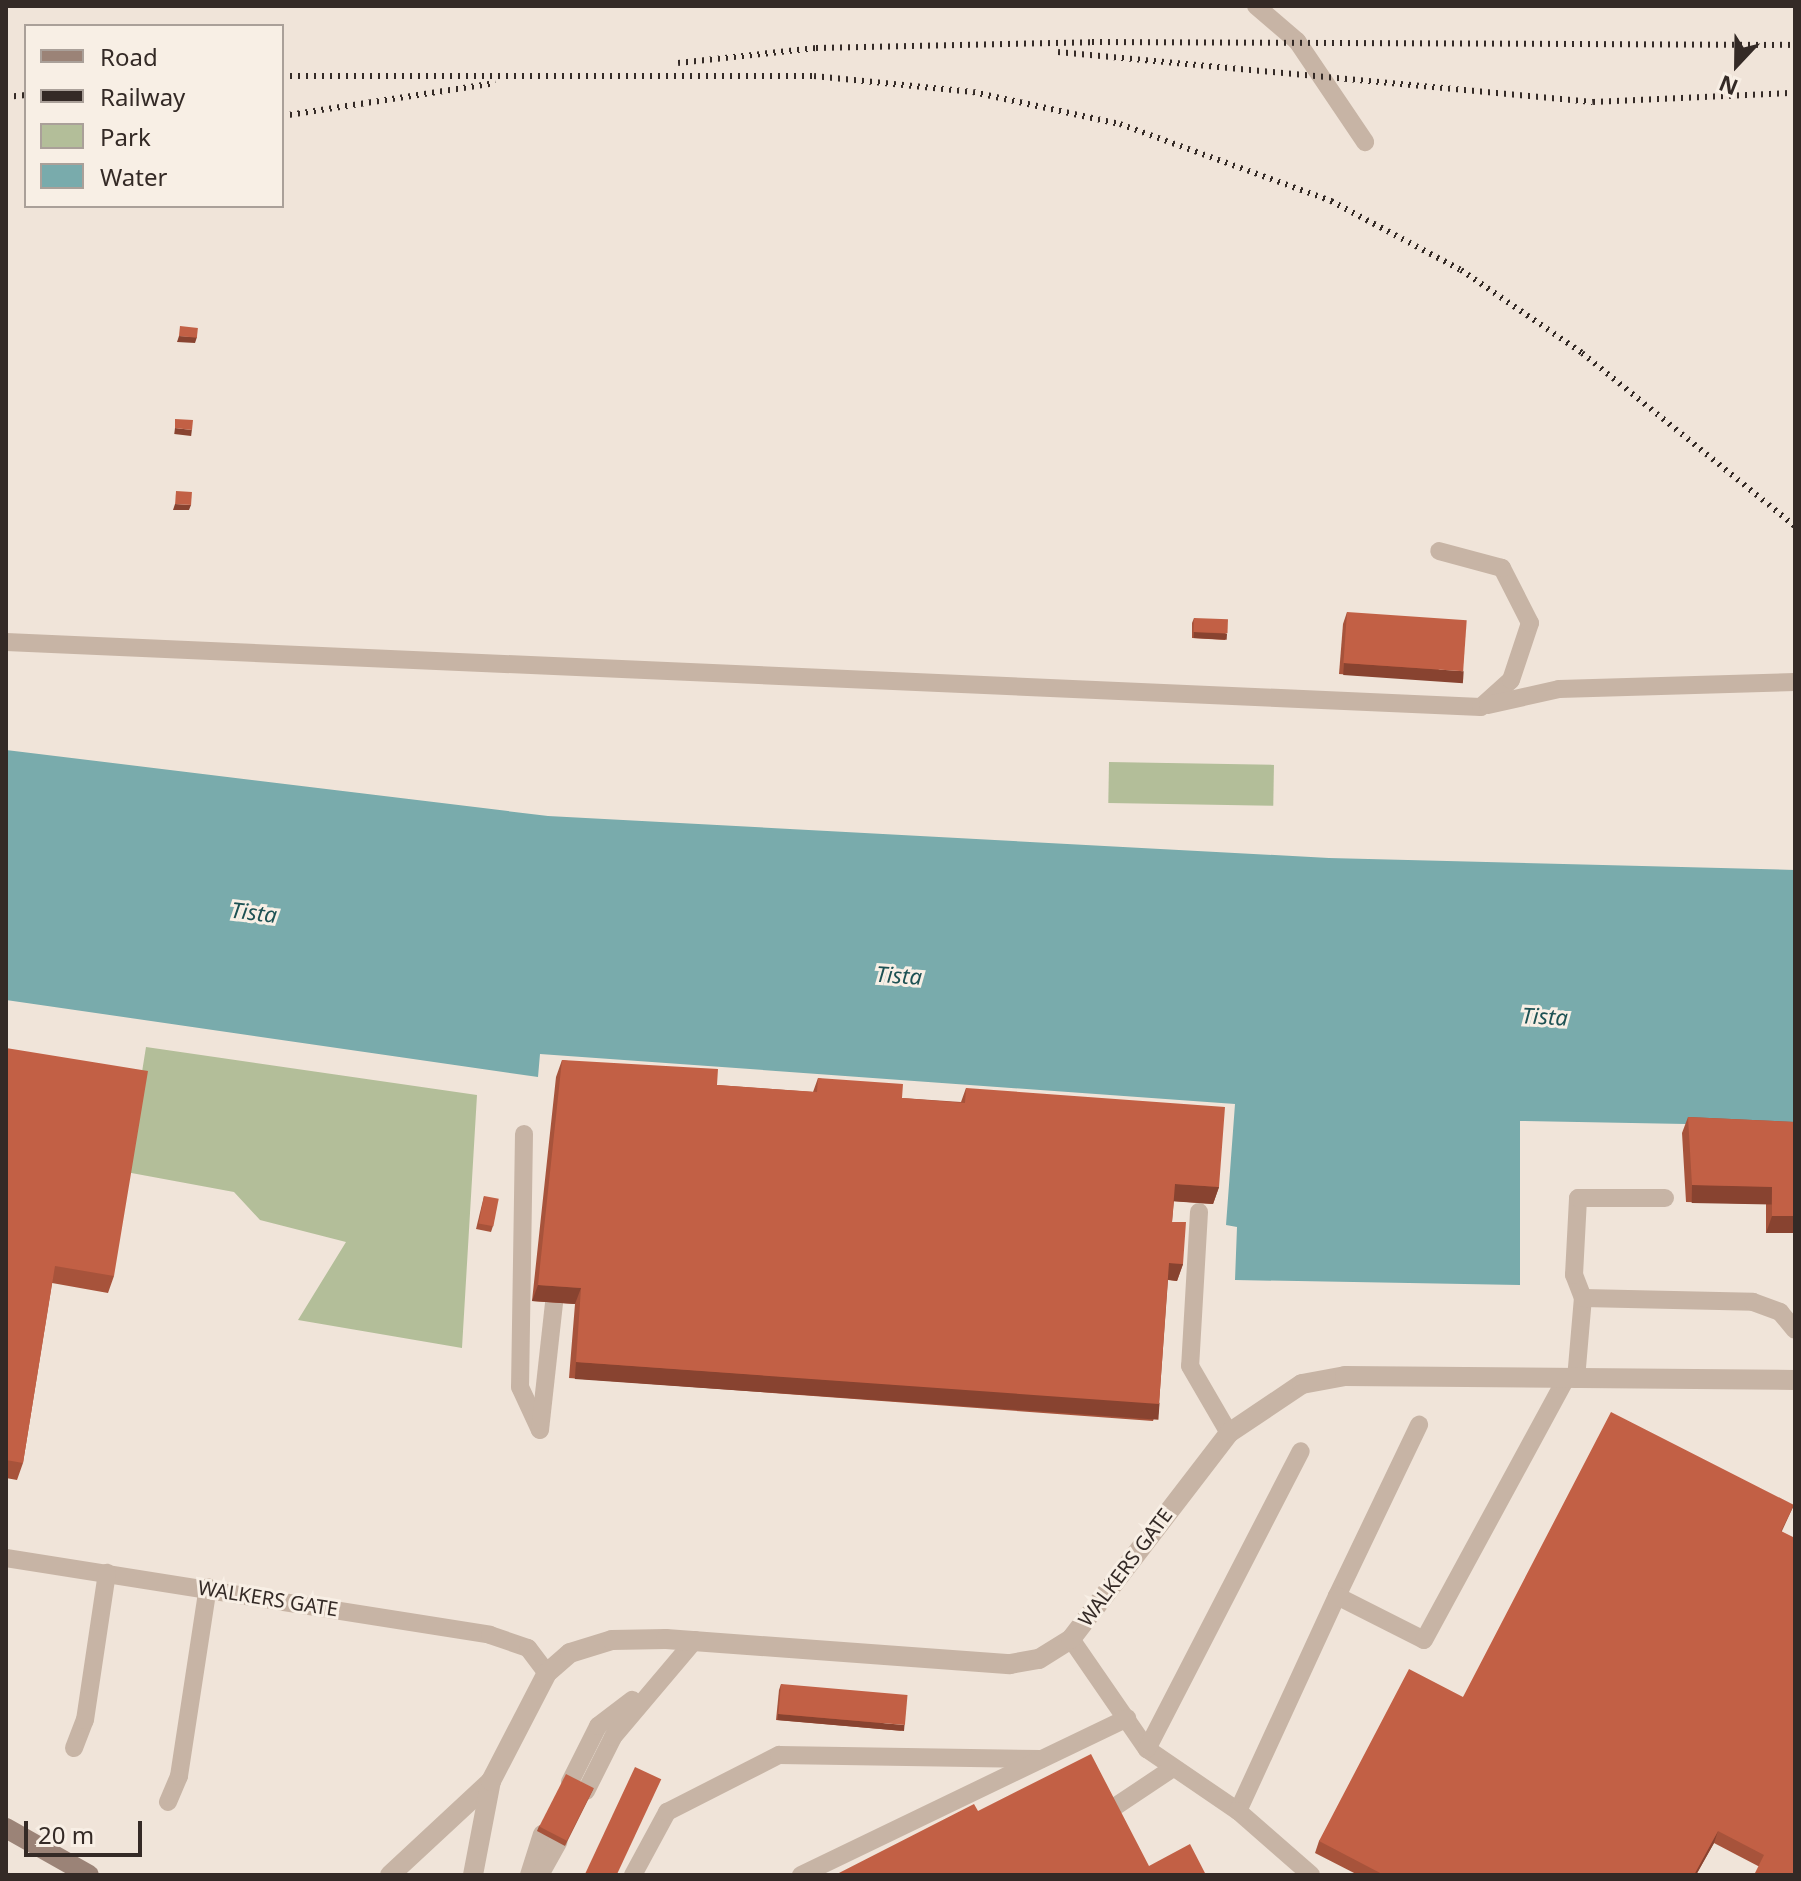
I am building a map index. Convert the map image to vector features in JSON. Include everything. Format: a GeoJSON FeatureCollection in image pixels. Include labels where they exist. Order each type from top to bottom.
{"type":"FeatureCollection","features":[{"type":"Feature","properties":{"kind":"street","name":"WALKERS GATE"},"geometry":{"type":"LineString","coordinates":[[473,1875],[491,1781],[547,1673],[570,1653],[612,1640],[695,1640],[1010,1664],[1039,1659],[1071,1639],[1229,1433],[1302,1384],[1345,1376],[1795,1380]]}},
{"type":"Feature","properties":{"kind":"street","name":"WALKERS GATE"},"geometry":{"type":"LineString","coordinates":[[390,1875],[491,1781]]}},
{"type":"Feature","properties":{"kind":"street"},"geometry":{"type":"LineString","coordinates":[[6,1828],[89,1875]]}},
{"type":"Feature","properties":{"kind":"lane"},"geometry":{"type":"LineString","coordinates":[[1256,6],[1297,41],[1365,142]]}},
{"type":"Feature","properties":{"kind":"lane"},"geometry":{"type":"LineString","coordinates":[[1439,551],[1502,568],[1530,623],[1511,680],[1481,707]]}},
{"type":"Feature","properties":{"kind":"lane"},"geometry":{"type":"LineString","coordinates":[[6,642],[1481,707],[1559,689],[1795,682]]}},
{"type":"Feature","properties":{"kind":"lane"},"geometry":{"type":"LineString","coordinates":[[524,1134],[520,1387],[540,1430],[554,1303]]}},
{"type":"Feature","properties":{"kind":"lane"},"geometry":{"type":"LineString","coordinates":[[1337,1596],[1424,1640],[1571,1379],[1583,1298],[1574,1275],[1578,1198],[1665,1198]]}},
{"type":"Feature","properties":{"kind":"lane"},"geometry":{"type":"LineString","coordinates":[[1199,1212],[1190,1366],[1229,1433]]}},
{"type":"Feature","properties":{"kind":"lane"},"geometry":{"type":"LineString","coordinates":[[1583,1298],[1753,1302],[1780,1312],[1795,1330]]}},
{"type":"Feature","properties":{"kind":"lane"},"geometry":{"type":"LineString","coordinates":[[1238,1811],[1419,1425]]}},
{"type":"Feature","properties":{"kind":"lane"},"geometry":{"type":"LineString","coordinates":[[1147,1749],[1301,1451]]}},
{"type":"Feature","properties":{"kind":"lane","name":"WALKERS GATE"},"geometry":{"type":"LineString","coordinates":[[6,1558],[208,1587],[490,1635],[528,1648],[547,1673]]}},
{"type":"Feature","properties":{"kind":"lane"},"geometry":{"type":"LineString","coordinates":[[74,1748],[85,1720],[107,1573]]}},
{"type":"Feature","properties":{"kind":"lane"},"geometry":{"type":"LineString","coordinates":[[168,1802],[179,1776],[208,1587]]}},
{"type":"Feature","properties":{"kind":"lane"},"geometry":{"type":"LineString","coordinates":[[1071,1639],[1147,1749],[1238,1811],[1311,1875]]}},
{"type":"Feature","properties":{"kind":"lane"},"geometry":{"type":"LineString","coordinates":[[578,1786],[648,1688],[695,1640]]}},
{"type":"Feature","properties":{"kind":"lane"},"geometry":{"type":"LineString","coordinates":[[801,1875],[1127,1718]]}},
{"type":"Feature","properties":{"kind":"lane"},"geometry":{"type":"LineString","coordinates":[[633,1875],[667,1812],[779,1755],[1041,1759]]}},
{"type":"Feature","properties":{"kind":"lane"},"geometry":{"type":"LineString","coordinates":[[1080,1827],[1173,1768]]}},
{"type":"Feature","properties":{"kind":"lane"},"geometry":{"type":"LineString","coordinates":[[529,1875],[550,1838],[540,1875]]}},
{"type":"Feature","properties":{"kind":"green space"},"geometry":{"type":"Polygon","coordinates":[[[1109,762],[1274,765],[1273,806],[1108,803],[1109,762]]]}},
{"type":"Feature","properties":{"kind":"green space"},"geometry":{"type":"Polygon","coordinates":[[[146,1047],[477,1095],[462,1348],[298,1320],[346,1242],[260,1220],[234,1192],[126,1172],[146,1047]]]}},
{"type":"Feature","properties":{"kind":"water","name":"Tista"},"geometry":{"type":"Polygon","coordinates":[[[6,750],[548,816],[1329,858],[1795,870],[1795,1126],[1520,1121],[1520,1285],[1235,1280],[1237,1227],[1226,1225],[1235,1104],[540,1054],[538,1077],[6,1000],[6,750]]]}},
{"type":"Feature","properties":{"kind":"building"},"geometry":{"type":"Polygon","coordinates":[[[180,326],[198,328],[197,338],[179,336],[180,326]]]}},
{"type":"Feature","properties":{"kind":"building"},"geometry":{"type":"Polygon","coordinates":[[[175,419],[193,420],[192,430],[175,428],[175,419]]]}},
{"type":"Feature","properties":{"kind":"building"},"geometry":{"type":"Polygon","coordinates":[[[176,491],[192,492],[191,505],[175,504],[176,491]]]}},
{"type":"Feature","properties":{"kind":"building"},"geometry":{"type":"Polygon","coordinates":[[[1347,612],[1467,620],[1463,671],[1343,663],[1347,612]]]}},
{"type":"Feature","properties":{"kind":"building"},"geometry":{"type":"Polygon","coordinates":[[[1194,618],[1228,619],[1227,633],[1194,632],[1194,618]]]}},
{"type":"Feature","properties":{"kind":"building"},"geometry":{"type":"Polygon","coordinates":[[[6,1048],[148,1071],[114,1276],[55,1266],[23,1463],[6,1460],[6,1048]]]}},
{"type":"Feature","properties":{"kind":"building"},"geometry":{"type":"Polygon","coordinates":[[[562,1060],[718,1069],[717,1085],[817,1092],[818,1078],[903,1084],[902,1098],[965,1103],[966,1088],[1225,1107],[1219,1187],[1175,1184],[1172,1222],[1186,1222],[1183,1264],[1169,1263],[1159,1404],[576,1362],[581,1288],[538,1285],[562,1060]]]}},
{"type":"Feature","properties":{"kind":"building"},"geometry":{"type":"Polygon","coordinates":[[[1688,1117],[1795,1122],[1795,1216],[1772,1216],[1772,1187],[1692,1185],[1688,1117]]]}},
{"type":"Feature","properties":{"kind":"building"},"geometry":{"type":"Polygon","coordinates":[[[484,1196],[499,1199],[493,1226],[479,1223],[484,1196]]]}},
{"type":"Feature","properties":{"kind":"building"},"geometry":{"type":"Polygon","coordinates":[[[1611,1412],[1794,1505],[1781,1531],[1795,1538],[1795,1875],[1754,1875],[1764,1855],[1718,1831],[1694,1875],[1384,1875],[1319,1841],[1409,1669],[1463,1697],[1611,1412]]]}},
{"type":"Feature","properties":{"kind":"building"},"geometry":{"type":"Polygon","coordinates":[[[781,1684],[908,1695],[905,1725],[778,1714],[781,1684]]]}},
{"type":"Feature","properties":{"kind":"building"},"geometry":{"type":"Polygon","coordinates":[[[1091,1754],[1149,1866],[1190,1844],[1206,1875],[835,1875],[974,1804],[978,1811],[1091,1754]]]}},
{"type":"Feature","properties":{"kind":"building"},"geometry":{"type":"Polygon","coordinates":[[[635,1767],[661,1779],[617,1875],[585,1875],[635,1767]]]}},
{"type":"Feature","properties":{"kind":"building"},"geometry":{"type":"Polygon","coordinates":[[[566,1774],[594,1788],[567,1841],[539,1827],[566,1774]]]}},
{"type":"Feature","properties":{"kind":"railway"},"geometry":{"type":"LineString","coordinates":[[678,63],[816,48],[1092,42],[1795,45]]}},
{"type":"Feature","properties":{"kind":"railway"},"geometry":{"type":"LineString","coordinates":[[1058,52],[1593,102],[1795,93]]}},
{"type":"Feature","properties":{"kind":"railway"},"geometry":{"type":"LineString","coordinates":[[284,76],[814,76],[973,92],[1120,124],[1331,201],[1461,270],[1582,353],[1795,526]]}},
{"type":"Feature","properties":{"kind":"railway"},"geometry":{"type":"LineString","coordinates":[[284,116],[495,83]]}},
{"type":"Feature","properties":{"kind":"railway"},"geometry":{"type":"LineString","coordinates":[[6,97],[24,95]]}}]}
